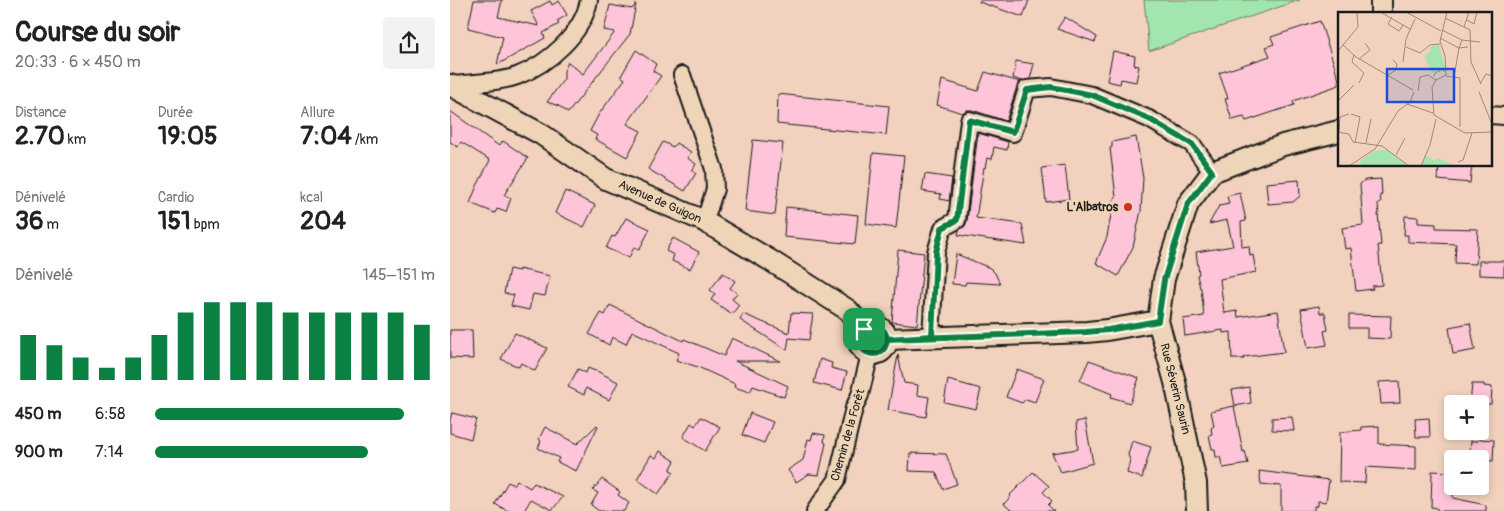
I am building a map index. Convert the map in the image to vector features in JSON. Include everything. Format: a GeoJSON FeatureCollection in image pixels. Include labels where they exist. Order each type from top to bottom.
{"type":"FeatureCollection","features":[{"type":"Feature","properties":{"kind":"street"},"geometry":{"type":"LineString","coordinates":[[450,85],[515,77],[537,67],[562,46],[581,24],[590,0]]}},
{"type":"Feature","properties":{"kind":"street"},"geometry":{"type":"LineString","coordinates":[[682,75],[714,169],[715,188],[708,211],[702,220]]}},
{"type":"Feature","properties":{"kind":"street","name":"Avenue de Guigon"},"geometry":{"type":"LineString","coordinates":[[450,85],[542,134],[606,178],[702,220],[848,310],[864,329]]}},
{"type":"Feature","properties":{"kind":"street"},"geometry":{"type":"LineString","coordinates":[[932,336],[936,252],[942,228],[957,220],[969,120],[1013,132],[1027,90],[1051,87],[1092,95],[1149,119],[1192,144],[1212,172],[1283,145],[1338,131]]}},
{"type":"Feature","properties":{"kind":"street","name":"Rue Séverin Saurin"},"geometry":{"type":"LineString","coordinates":[[1197,511],[1196,483],[1175,382],[1158,321],[1164,280],[1188,204],[1212,172]]}},
{"type":"Feature","properties":{"kind":"street"},"geometry":{"type":"LineString","coordinates":[[887,339],[1086,332],[1158,321]]}},
{"type":"Feature","properties":{"kind":"street"},"geometry":{"type":"LineString","coordinates":[[872,326],[881,328],[887,339],[885,348],[874,354],[864,350],[860,346],[859,340],[860,334],[864,329],[872,326]]}},
{"type":"Feature","properties":{"kind":"street","name":"Chemin de la Forêt"},"geometry":{"type":"LineString","coordinates":[[815,511],[837,480],[854,408],[860,395],[870,354]]}},
{"type":"Feature","properties":{"kind":"green space"},"geometry":{"type":"Polygon","coordinates":[[[1144,0],[1300,0],[1149,51],[1144,0]]]}},
{"type":"Feature","properties":{"kind":"green space"},"geometry":{"type":"Polygon","coordinates":[[[872,326],[881,328],[884,331],[885,348],[874,354],[864,349],[860,342],[860,334],[872,326]]]}},
{"type":"Feature","properties":{"kind":"building"},"geometry":{"type":"Polygon","coordinates":[[[474,0],[502,0],[498,17],[539,26],[531,11],[550,1],[552,5],[559,1],[567,15],[557,21],[559,24],[543,33],[545,38],[497,65],[503,37],[468,28],[474,0]]]}},
{"type":"Feature","properties":{"kind":"building"},"geometry":{"type":"Polygon","coordinates":[[[980,0],[1029,0],[1023,17],[979,2],[980,0]]]}},
{"type":"Feature","properties":{"kind":"building"},"geometry":{"type":"Polygon","coordinates":[[[636,4],[630,34],[568,113],[559,106],[547,102],[564,79],[564,71],[568,62],[583,74],[615,32],[604,30],[610,5],[632,9],[636,4]]]}},
{"type":"Feature","properties":{"kind":"building"},"geometry":{"type":"Polygon","coordinates":[[[1065,17],[1097,37],[1095,42],[1057,29],[1065,17]]]}},
{"type":"Feature","properties":{"kind":"building"},"geometry":{"type":"Polygon","coordinates":[[[1320,21],[1338,77],[1338,85],[1293,101],[1294,105],[1246,121],[1244,117],[1232,120],[1225,99],[1228,98],[1219,73],[1270,56],[1266,47],[1274,44],[1271,37],[1320,21]]]}},
{"type":"Feature","properties":{"kind":"building"},"geometry":{"type":"Polygon","coordinates":[[[636,50],[656,64],[653,71],[661,76],[627,124],[641,131],[627,157],[595,139],[597,135],[590,131],[599,114],[625,79],[621,76],[636,50]]]}},
{"type":"Feature","properties":{"kind":"building"},"geometry":{"type":"Polygon","coordinates":[[[1113,51],[1135,56],[1134,65],[1139,66],[1136,82],[1121,79],[1120,84],[1107,81],[1113,51]]]}},
{"type":"Feature","properties":{"kind":"building"},"geometry":{"type":"Polygon","coordinates":[[[1016,61],[1034,64],[1030,79],[1022,81],[1013,78],[1016,61]]]}},
{"type":"Feature","properties":{"kind":"building"},"geometry":{"type":"Polygon","coordinates":[[[985,72],[1020,82],[1006,121],[972,110],[962,113],[937,105],[942,80],[978,91],[985,72]]]}},
{"type":"Feature","properties":{"kind":"building"},"geometry":{"type":"Polygon","coordinates":[[[778,94],[889,106],[886,135],[777,124],[778,94]]]}},
{"type":"Feature","properties":{"kind":"building"},"geometry":{"type":"Polygon","coordinates":[[[450,111],[499,146],[503,141],[528,158],[504,195],[511,198],[506,212],[497,209],[495,213],[470,203],[490,160],[461,142],[458,147],[450,142],[450,111]]]}},
{"type":"Feature","properties":{"kind":"building"},"geometry":{"type":"Polygon","coordinates":[[[978,133],[1008,142],[1007,150],[994,147],[992,159],[987,158],[976,218],[1022,224],[1026,245],[958,235],[959,230],[965,226],[967,221],[978,133]]]}},
{"type":"Feature","properties":{"kind":"building","name":"L'Albatros"},"geometry":{"type":"Polygon","coordinates":[[[1136,137],[1143,178],[1141,211],[1133,247],[1118,276],[1096,263],[1107,237],[1114,198],[1116,197],[1110,148],[1112,147],[1112,142],[1136,137]]]}},
{"type":"Feature","properties":{"kind":"building"},"geometry":{"type":"Polygon","coordinates":[[[753,140],[783,143],[775,215],[745,211],[753,140]]]}},
{"type":"Feature","properties":{"kind":"building"},"geometry":{"type":"Polygon","coordinates":[[[663,142],[673,147],[676,143],[691,152],[687,158],[696,164],[692,171],[696,173],[685,191],[648,169],[663,142]]]}},
{"type":"Feature","properties":{"kind":"building"},"geometry":{"type":"Polygon","coordinates":[[[873,153],[904,156],[896,228],[866,224],[873,153]]]}},
{"type":"Feature","properties":{"kind":"building"},"geometry":{"type":"Polygon","coordinates":[[[1065,165],[1069,199],[1046,202],[1042,168],[1065,165]]]}},
{"type":"Feature","properties":{"kind":"building"},"geometry":{"type":"Polygon","coordinates":[[[1439,166],[1472,166],[1470,183],[1438,180],[1439,166]]]}},
{"type":"Feature","properties":{"kind":"building"},"geometry":{"type":"Polygon","coordinates":[[[925,174],[952,178],[949,201],[940,199],[941,194],[922,191],[925,174]]]}},
{"type":"Feature","properties":{"kind":"building"},"geometry":{"type":"Polygon","coordinates":[[[1381,179],[1382,195],[1380,195],[1381,203],[1378,204],[1378,214],[1381,245],[1378,245],[1382,285],[1372,286],[1373,289],[1356,291],[1351,248],[1345,249],[1342,228],[1363,225],[1360,184],[1365,180],[1381,179]]]}},
{"type":"Feature","properties":{"kind":"building"},"geometry":{"type":"Polygon","coordinates":[[[1299,180],[1300,196],[1293,202],[1268,204],[1266,183],[1299,180]]]}},
{"type":"Feature","properties":{"kind":"building"},"geometry":{"type":"Polygon","coordinates":[[[565,191],[595,205],[584,227],[555,213],[565,191]]]}},
{"type":"Feature","properties":{"kind":"building"},"geometry":{"type":"Polygon","coordinates":[[[1240,193],[1246,221],[1241,222],[1242,247],[1249,246],[1250,256],[1253,255],[1256,272],[1220,279],[1224,313],[1237,311],[1238,317],[1278,311],[1284,352],[1244,357],[1244,359],[1232,359],[1231,332],[1223,333],[1223,330],[1185,336],[1183,319],[1204,316],[1201,288],[1197,275],[1199,274],[1196,252],[1233,246],[1227,220],[1209,224],[1219,206],[1229,204],[1227,196],[1240,193]]]}},
{"type":"Feature","properties":{"kind":"building"},"geometry":{"type":"Polygon","coordinates":[[[786,207],[858,215],[855,244],[784,237],[786,207]]]}},
{"type":"Feature","properties":{"kind":"building"},"geometry":{"type":"Polygon","coordinates":[[[1405,216],[1418,217],[1418,223],[1436,224],[1436,228],[1478,229],[1476,264],[1455,263],[1456,244],[1408,242],[1408,235],[1404,235],[1405,216]]]}},
{"type":"Feature","properties":{"kind":"building"},"geometry":{"type":"Polygon","coordinates":[[[626,218],[650,229],[639,250],[634,247],[629,258],[606,248],[612,236],[615,237],[626,218]]]}},
{"type":"Feature","properties":{"kind":"building"},"geometry":{"type":"Polygon","coordinates":[[[673,238],[699,252],[690,269],[672,261],[674,255],[666,251],[673,238]]]}},
{"type":"Feature","properties":{"kind":"building"},"geometry":{"type":"Polygon","coordinates":[[[898,250],[924,253],[917,325],[892,322],[898,250]]]}},
{"type":"Feature","properties":{"kind":"building"},"geometry":{"type":"Polygon","coordinates":[[[956,254],[990,268],[995,273],[1000,284],[966,282],[965,285],[952,284],[956,254]]]}},
{"type":"Feature","properties":{"kind":"building"},"geometry":{"type":"Polygon","coordinates":[[[1479,261],[1504,261],[1504,276],[1479,275],[1479,261]]]}},
{"type":"Feature","properties":{"kind":"building"},"geometry":{"type":"Polygon","coordinates":[[[509,269],[519,271],[519,269],[550,276],[545,296],[533,294],[529,310],[511,306],[514,295],[504,293],[509,269]]]}},
{"type":"Feature","properties":{"kind":"building"},"geometry":{"type":"Polygon","coordinates":[[[723,273],[735,281],[730,288],[737,293],[732,299],[739,305],[732,314],[711,300],[715,294],[710,290],[723,273]]]}},
{"type":"Feature","properties":{"kind":"building"},"geometry":{"type":"Polygon","coordinates":[[[610,305],[683,341],[684,339],[724,356],[732,338],[780,361],[735,361],[788,386],[784,397],[753,386],[750,392],[734,387],[735,384],[698,367],[676,360],[679,353],[632,331],[626,344],[612,337],[609,345],[589,334],[601,313],[605,315],[610,305]]]}},
{"type":"Feature","properties":{"kind":"building"},"geometry":{"type":"Polygon","coordinates":[[[1319,306],[1320,313],[1325,313],[1328,330],[1324,331],[1327,345],[1308,348],[1301,309],[1319,306]]]}},
{"type":"Feature","properties":{"kind":"building"},"geometry":{"type":"Polygon","coordinates":[[[791,313],[813,314],[809,340],[789,338],[787,350],[740,320],[743,314],[789,333],[791,313]]]}},
{"type":"Feature","properties":{"kind":"building"},"geometry":{"type":"Polygon","coordinates":[[[1349,315],[1391,316],[1390,339],[1367,338],[1367,328],[1349,328],[1349,315]]]}},
{"type":"Feature","properties":{"kind":"building"},"geometry":{"type":"Polygon","coordinates":[[[1470,323],[1475,350],[1453,354],[1449,327],[1470,323]]]}},
{"type":"Feature","properties":{"kind":"building"},"geometry":{"type":"Polygon","coordinates":[[[450,330],[472,330],[473,359],[450,358],[450,330]]]}},
{"type":"Feature","properties":{"kind":"building"},"geometry":{"type":"Polygon","coordinates":[[[515,333],[547,348],[535,371],[521,363],[519,367],[501,359],[515,333]]]}},
{"type":"Feature","properties":{"kind":"building"},"geometry":{"type":"Polygon","coordinates":[[[898,355],[904,383],[918,385],[917,395],[929,397],[926,417],[888,410],[898,355]]]}},
{"type":"Feature","properties":{"kind":"building"},"geometry":{"type":"Polygon","coordinates":[[[820,359],[832,363],[831,368],[847,372],[842,390],[814,383],[820,359]]]}},
{"type":"Feature","properties":{"kind":"building"},"geometry":{"type":"Polygon","coordinates":[[[1089,360],[1139,378],[1130,403],[1111,397],[1112,394],[1080,381],[1089,360]]]}},
{"type":"Feature","properties":{"kind":"building"},"geometry":{"type":"Polygon","coordinates":[[[588,368],[618,382],[609,400],[586,388],[584,395],[568,387],[578,369],[586,373],[588,368]]]}},
{"type":"Feature","properties":{"kind":"building"},"geometry":{"type":"Polygon","coordinates":[[[1017,369],[1044,379],[1035,402],[1026,399],[1022,403],[1006,397],[1017,369]]]}},
{"type":"Feature","properties":{"kind":"building"},"geometry":{"type":"Polygon","coordinates":[[[948,380],[981,389],[976,409],[944,402],[948,380]]]}},
{"type":"Feature","properties":{"kind":"building"},"geometry":{"type":"Polygon","coordinates":[[[1399,381],[1400,403],[1381,404],[1379,382],[1399,381]]]}},
{"type":"Feature","properties":{"kind":"building"},"geometry":{"type":"Polygon","coordinates":[[[1472,384],[1484,384],[1484,386],[1492,387],[1491,404],[1489,404],[1489,395],[1471,395],[1472,384]]]}},
{"type":"Feature","properties":{"kind":"building"},"geometry":{"type":"Polygon","coordinates":[[[1249,387],[1251,403],[1235,406],[1232,390],[1249,387]]]}},
{"type":"Feature","properties":{"kind":"building"},"geometry":{"type":"Polygon","coordinates":[[[1234,406],[1243,452],[1245,451],[1248,464],[1223,468],[1220,457],[1216,457],[1215,449],[1212,449],[1209,435],[1212,434],[1211,428],[1214,426],[1211,411],[1234,406]]]}},
{"type":"Feature","properties":{"kind":"building"},"geometry":{"type":"Polygon","coordinates":[[[452,413],[476,419],[471,439],[450,433],[452,413]]]}},
{"type":"Feature","properties":{"kind":"building"},"geometry":{"type":"Polygon","coordinates":[[[750,413],[773,422],[764,443],[742,435],[750,413]]]}},
{"type":"Feature","properties":{"kind":"building"},"geometry":{"type":"Polygon","coordinates":[[[701,417],[720,427],[705,451],[683,437],[691,423],[695,426],[701,417]]]}},
{"type":"Feature","properties":{"kind":"building"},"geometry":{"type":"Polygon","coordinates":[[[1292,417],[1294,431],[1272,430],[1272,418],[1292,417]]]}},
{"type":"Feature","properties":{"kind":"building"},"geometry":{"type":"Polygon","coordinates":[[[1429,418],[1430,437],[1416,437],[1415,419],[1429,418]]]}},
{"type":"Feature","properties":{"kind":"building"},"geometry":{"type":"Polygon","coordinates":[[[1085,420],[1093,463],[1061,472],[1052,453],[1078,449],[1076,422],[1085,420]]]}},
{"type":"Feature","properties":{"kind":"building"},"geometry":{"type":"Polygon","coordinates":[[[597,425],[576,471],[557,462],[559,458],[538,448],[541,441],[539,439],[545,427],[577,444],[597,425]]]}},
{"type":"Feature","properties":{"kind":"building"},"geometry":{"type":"Polygon","coordinates":[[[1379,426],[1379,444],[1416,446],[1416,470],[1366,467],[1365,483],[1339,482],[1340,432],[1361,430],[1361,427],[1379,426]]]}},
{"type":"Feature","properties":{"kind":"building"},"geometry":{"type":"Polygon","coordinates":[[[813,433],[825,435],[824,442],[826,443],[819,475],[809,474],[796,482],[788,470],[803,460],[808,439],[811,440],[813,433]]]}},
{"type":"Feature","properties":{"kind":"building"},"geometry":{"type":"Polygon","coordinates":[[[1494,440],[1493,461],[1489,461],[1489,450],[1470,450],[1471,441],[1494,440]]]}},
{"type":"Feature","properties":{"kind":"building"},"geometry":{"type":"Polygon","coordinates":[[[1132,441],[1151,447],[1142,478],[1127,473],[1130,460],[1128,455],[1132,441]]]}},
{"type":"Feature","properties":{"kind":"building"},"geometry":{"type":"Polygon","coordinates":[[[660,451],[675,461],[670,470],[674,472],[658,494],[637,479],[651,455],[656,458],[660,451]]]}},
{"type":"Feature","properties":{"kind":"building"},"geometry":{"type":"Polygon","coordinates":[[[910,453],[946,454],[957,484],[943,489],[936,472],[909,471],[910,453]]]}},
{"type":"Feature","properties":{"kind":"building"},"geometry":{"type":"Polygon","coordinates":[[[1259,471],[1329,480],[1326,502],[1318,501],[1318,506],[1314,506],[1314,511],[1281,511],[1281,486],[1261,484],[1259,471]]]}},
{"type":"Feature","properties":{"kind":"building"},"geometry":{"type":"Polygon","coordinates":[[[1432,471],[1444,472],[1444,495],[1453,495],[1453,498],[1486,505],[1486,511],[1437,511],[1437,508],[1431,507],[1432,471]]]}},
{"type":"Feature","properties":{"kind":"building"},"geometry":{"type":"Polygon","coordinates":[[[1033,472],[1049,486],[1043,492],[1052,501],[1048,505],[1054,511],[1012,511],[1004,504],[1010,495],[1033,472]]]}},
{"type":"Feature","properties":{"kind":"building"},"geometry":{"type":"Polygon","coordinates":[[[602,479],[620,492],[618,495],[629,503],[624,511],[599,511],[591,505],[598,493],[593,490],[602,479]]]}},
{"type":"Feature","properties":{"kind":"building"},"geometry":{"type":"Polygon","coordinates":[[[517,480],[530,488],[534,483],[563,497],[552,510],[531,499],[524,511],[508,511],[495,504],[508,482],[514,485],[517,480]]]}},
{"type":"Feature","properties":{"kind":"place","name":"L'Albatros"},"geometry":{"type":"Point","coordinates":[1128,207]}},
{"type":"Feature","properties":{"kind":"route"},"geometry":{"type":"LineString","coordinates":[[864,329],[860,334],[860,346],[870,354],[874,354],[885,348],[887,339],[932,336],[1086,332],[1158,321],[1164,280],[1188,204],[1212,172],[1192,144],[1149,119],[1092,95],[1051,87],[1027,90],[1013,132],[969,120],[957,220],[942,228],[936,252],[932,336],[897,339],[887,339],[884,331],[877,326],[864,329]]}}]}
